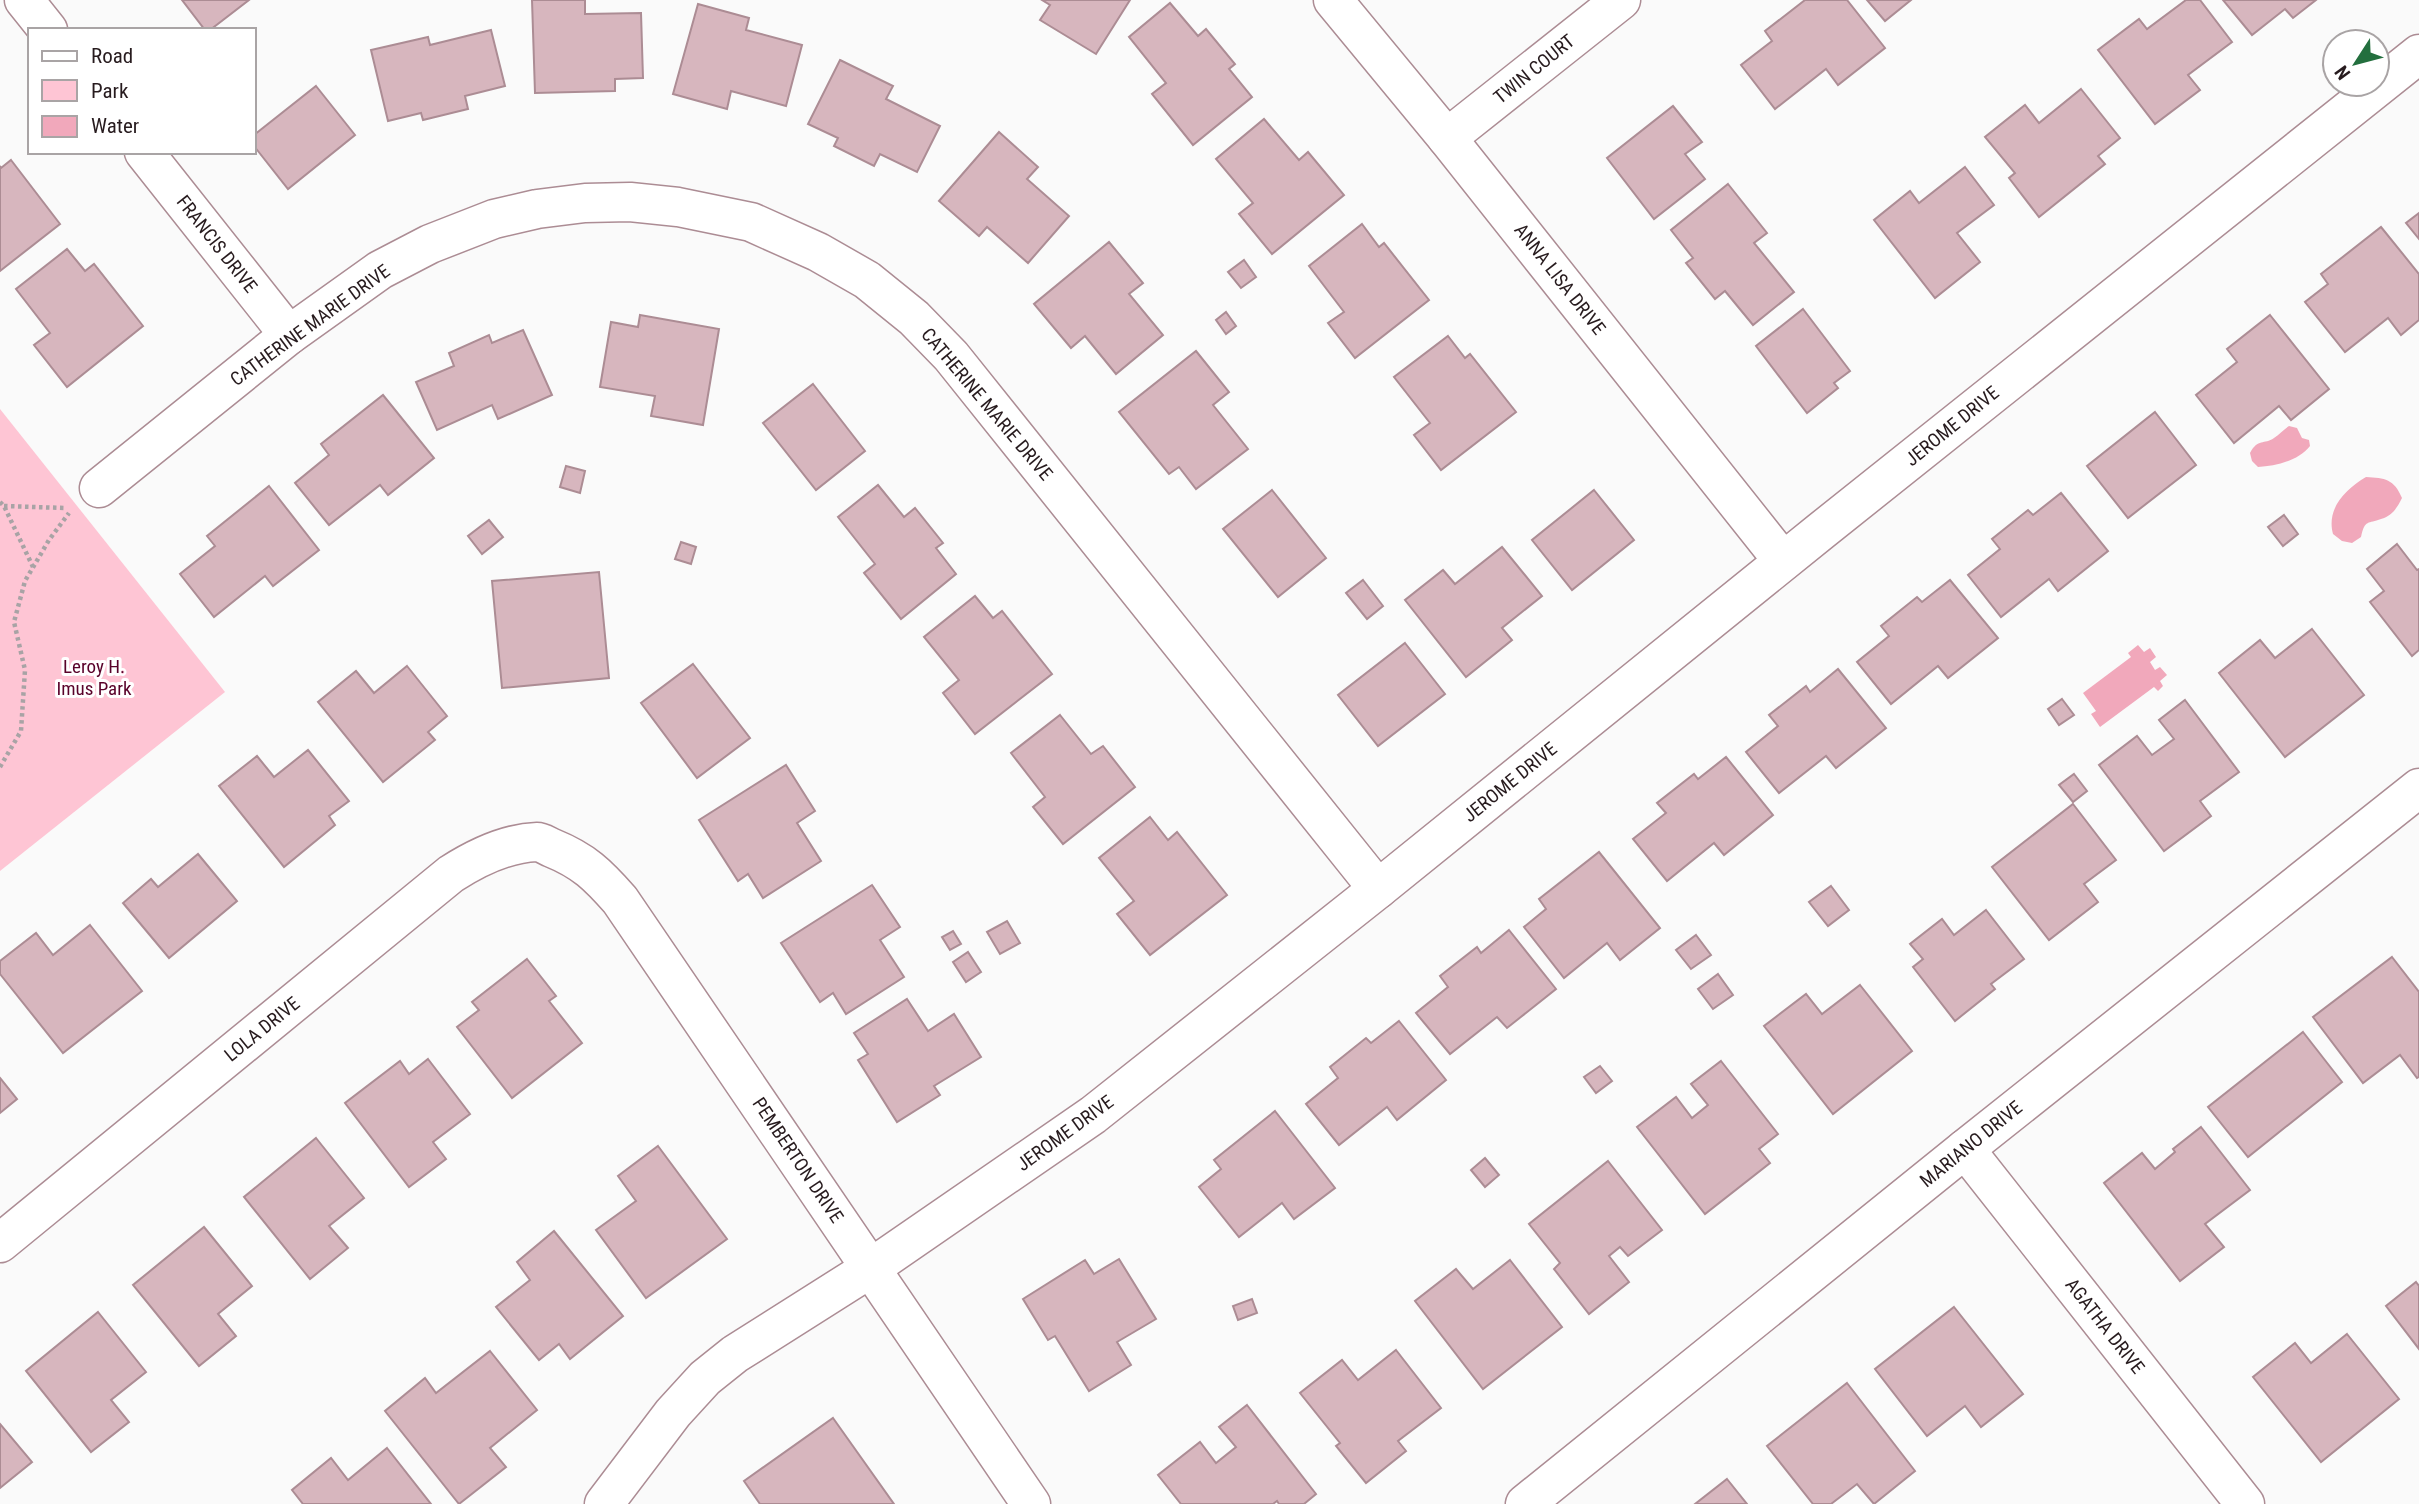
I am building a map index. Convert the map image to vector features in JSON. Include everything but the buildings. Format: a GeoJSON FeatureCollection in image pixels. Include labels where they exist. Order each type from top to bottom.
{"type":"FeatureCollection","features":[{"type":"Feature","properties":{"kind":"street"},"geometry":{"type":"LineString","coordinates":[[24,0],[46,28]]}},
{"type":"Feature","properties":{"kind":"street","name":"ANNA LISA DRIVE"},"geometry":{"type":"LineString","coordinates":[[1333,0],[1447,138],[1783,561]]}},
{"type":"Feature","properties":{"kind":"street","name":"TWIN COURT"},"geometry":{"type":"LineString","coordinates":[[1447,138],[1621,0]]}},
{"type":"Feature","properties":{"kind":"street","name":"JEROME DRIVE"},"geometry":{"type":"LineString","coordinates":[[604,1504],[673,1413],[705,1378],[735,1354],[871,1268],[1093,1115],[2419,54]]}},
{"type":"Feature","properties":{"kind":"street","name":"FRANCIS DRIVE"},"geometry":{"type":"LineString","coordinates":[[146,154],[289,335]]}},
{"type":"Feature","properties":{"kind":"street","name":"CATHERINE MARIE DRIVE"},"geometry":{"type":"LineString","coordinates":[[99,488],[289,335],[380,270],[430,243],[494,219],[537,209],[585,203],[630,202],[678,207],[751,222],[818,253],[867,281],[914,318],[951,356],[1378,889]]}},
{"type":"Feature","properties":{"kind":"street","name":"MARIANO DRIVE"},"geometry":{"type":"LineString","coordinates":[[1525,1504],[2419,788]]}},
{"type":"Feature","properties":{"kind":"street","name":"LOLA DRIVE"},"geometry":{"type":"LineString","coordinates":[[0,1243],[451,874],[472,860],[499,850],[539,842]]}},
{"type":"Feature","properties":{"kind":"street","name":"PEMBERTON DRIVE"},"geometry":{"type":"LineString","coordinates":[[539,842],[569,855],[596,872],[620,900],[1031,1504]]}},
{"type":"Feature","properties":{"kind":"street","name":"AGATHA DRIVE"},"geometry":{"type":"LineString","coordinates":[[1965,1149],[2245,1504]]}},
{"type":"Feature","properties":{"kind":"path"},"geometry":{"type":"LineString","coordinates":[[2,504],[33,567]]}},
{"type":"Feature","properties":{"kind":"path"},"geometry":{"type":"LineString","coordinates":[[0,767],[21,731],[25,670],[14,622],[25,581],[73,509],[2,504]]}},
{"type":"Feature","properties":{"kind":"green space","name":"Leroy H. Imus Park"},"geometry":{"type":"Polygon","coordinates":[[[0,409],[225,692],[0,871],[0,409]]]}},
{"type":"Feature","properties":{"kind":"water"},"geometry":{"type":"Polygon","coordinates":[[[2289,426],[2297,428],[2302,438],[2309,440],[2310,446],[2286,462],[2258,467],[2252,461],[2250,453],[2253,448],[2274,438],[2289,426]]]}},
{"type":"Feature","properties":{"kind":"water"},"geometry":{"type":"Polygon","coordinates":[[[2366,477],[2392,483],[2402,498],[2388,516],[2366,525],[2361,537],[2352,543],[2342,541],[2333,534],[2332,516],[2335,508],[2351,487],[2366,477]]]}},
{"type":"Feature","properties":{"kind":"water"},"geometry":{"type":"Polygon","coordinates":[[[2138,645],[2144,652],[2150,648],[2156,657],[2150,662],[2155,670],[2160,667],[2167,675],[2160,681],[2163,686],[2158,691],[2154,687],[2100,727],[2091,714],[2096,711],[2083,693],[2131,657],[2128,653],[2138,645]]]}}]}
